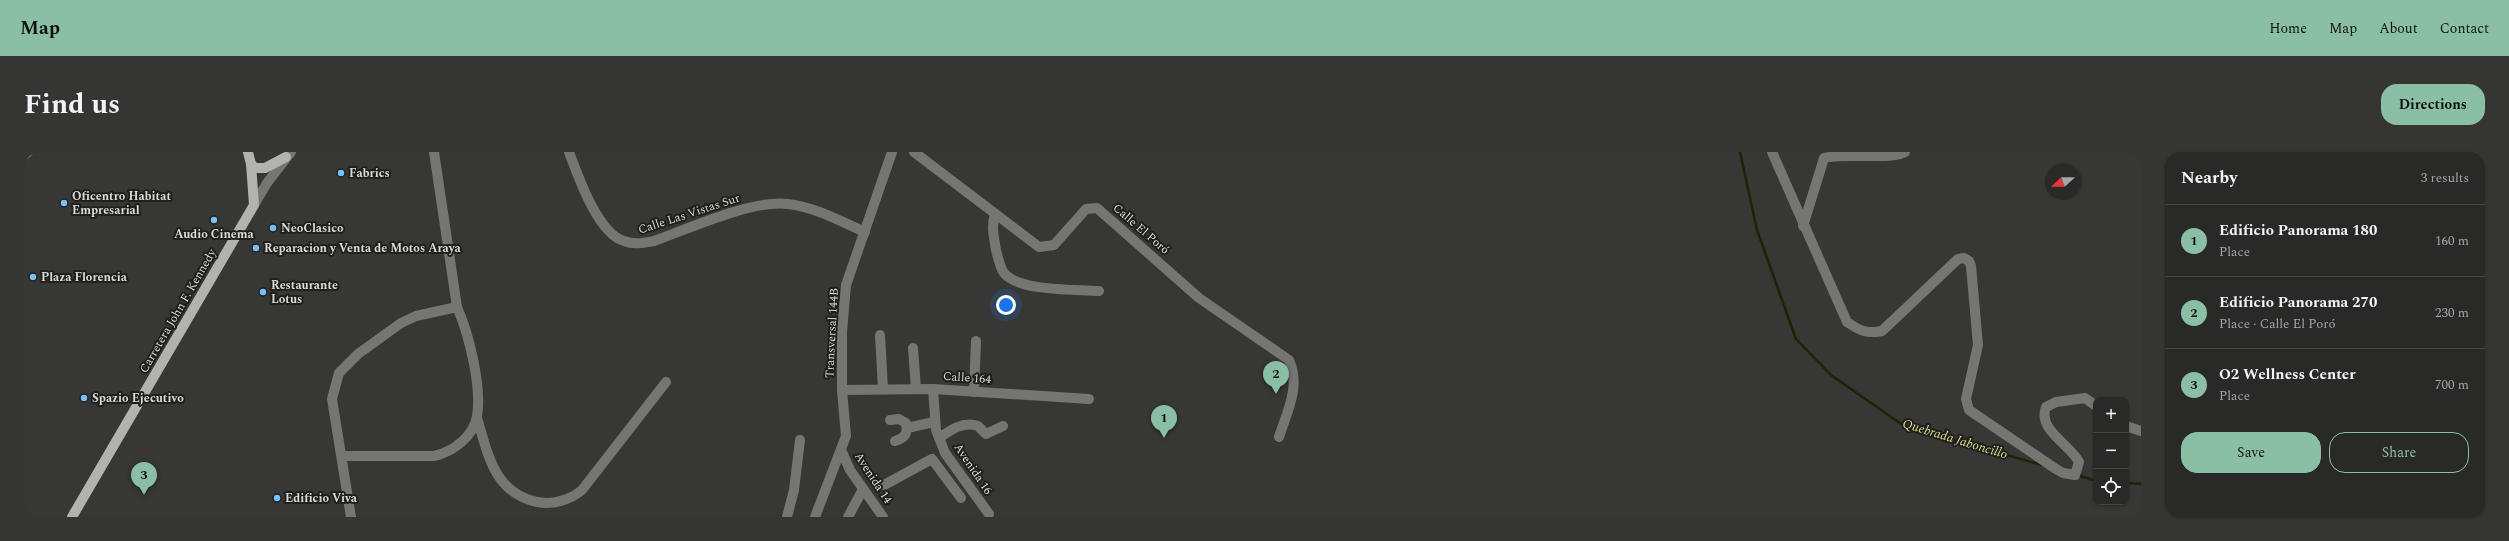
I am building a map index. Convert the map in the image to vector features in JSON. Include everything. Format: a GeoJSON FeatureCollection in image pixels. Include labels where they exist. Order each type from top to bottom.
{"type":"FeatureCollection","features":[{"type":"Feature","properties":{"kind":"main road"},"geometry":{"type":"LineString","coordinates":[[248,152],[251,164],[254,205]]}},
{"type":"Feature","properties":{"kind":"main road"},"geometry":{"type":"LineString","coordinates":[[251,164],[255,168],[265,168],[289,155]]}},
{"type":"Feature","properties":{"kind":"main road","name":"Carretera John F. Kennedy"},"geometry":{"type":"LineString","coordinates":[[72,517],[254,205]]}},
{"type":"Feature","properties":{"kind":"street"},"geometry":{"type":"LineString","coordinates":[[24,155],[28,152]]}},
{"type":"Feature","properties":{"kind":"street"},"geometry":{"type":"LineString","coordinates":[[434,152],[458,307],[463,320],[475,375],[478,399],[477,418],[490,460],[503,484],[511,492],[526,500],[552,503],[575,496],[582,490],[666,382]]}},
{"type":"Feature","properties":{"kind":"street","name":"Calle Las Vistas Sur"},"geometry":{"type":"LineString","coordinates":[[569,152],[599,220],[609,232],[622,241],[636,244],[654,241],[748,208],[786,203],[812,209],[865,232]]}},
{"type":"Feature","properties":{"kind":"street","name":"Transversal 144B"},"geometry":{"type":"LineString","coordinates":[[815,517],[842,452],[846,436],[842,390],[842,332],[846,285],[892,152]]}},
{"type":"Feature","properties":{"kind":"street","name":"Calle El Poró"},"geometry":{"type":"LineString","coordinates":[[914,152],[1039,247],[1044,248],[1054,245],[1086,209],[1097,208],[1199,298],[1289,360],[1294,371],[1295,385],[1279,437]]}},
{"type":"Feature","properties":{"kind":"street"},"geometry":{"type":"LineString","coordinates":[[1772,152],[1803,226],[1847,322],[1860,331],[1871,333],[1882,331],[1958,259],[1964,258],[1969,261],[1978,345],[1966,398],[1968,410],[2063,473],[2075,474],[2079,462],[2075,454],[2047,428],[2043,413],[2046,407],[2056,402],[2085,398],[2093,404]]}},
{"type":"Feature","properties":{"kind":"street"},"geometry":{"type":"LineString","coordinates":[[1803,226],[1824,158],[1834,155],[1892,156],[1905,152]]}},
{"type":"Feature","properties":{"kind":"street"},"geometry":{"type":"LineString","coordinates":[[254,205],[267,183],[289,155]]}},
{"type":"Feature","properties":{"kind":"street"},"geometry":{"type":"LineString","coordinates":[[995,214],[992,227],[997,255],[1003,272],[1012,280],[1025,285],[1099,291]]}},
{"type":"Feature","properties":{"kind":"street"},"geometry":{"type":"LineString","coordinates":[[351,517],[332,399],[339,373],[358,354],[401,322],[430,312],[458,307]]}},
{"type":"Feature","properties":{"kind":"street"},"geometry":{"type":"LineString","coordinates":[[880,334],[883,390]]}},
{"type":"Feature","properties":{"kind":"street"},"geometry":{"type":"LineString","coordinates":[[974,392],[976,341]]}},
{"type":"Feature","properties":{"kind":"street"},"geometry":{"type":"LineString","coordinates":[[913,348],[916,389]]}},
{"type":"Feature","properties":{"kind":"street","name":"Calle 164"},"geometry":{"type":"LineString","coordinates":[[842,390],[933,389],[1089,399]]}},
{"type":"Feature","properties":{"kind":"street","name":"Avenida 16"},"geometry":{"type":"LineString","coordinates":[[933,389],[934,422],[938,438],[953,467],[989,514]]}},
{"type":"Feature","properties":{"kind":"street"},"geometry":{"type":"LineString","coordinates":[[342,456],[445,454],[461,443],[477,418]]}},
{"type":"Feature","properties":{"kind":"street"},"geometry":{"type":"LineString","coordinates":[[890,420],[903,420],[907,428],[905,436],[894,440]]}},
{"type":"Feature","properties":{"kind":"street"},"geometry":{"type":"LineString","coordinates":[[907,428],[934,422]]}},
{"type":"Feature","properties":{"kind":"street"},"geometry":{"type":"LineString","coordinates":[[938,438],[958,426],[972,424],[978,426],[986,434],[1003,426]]}},
{"type":"Feature","properties":{"kind":"street"},"geometry":{"type":"LineString","coordinates":[[2129,427],[2141,431]]}},
{"type":"Feature","properties":{"kind":"street"},"geometry":{"type":"LineString","coordinates":[[788,517],[794,490],[800,440]]}},
{"type":"Feature","properties":{"kind":"street","name":"Avenida 14"},"geometry":{"type":"LineString","coordinates":[[842,452],[863,489],[883,517]]}},
{"type":"Feature","properties":{"kind":"street"},"geometry":{"type":"LineString","coordinates":[[884,485],[932,459],[959,496],[967,486]]}},
{"type":"Feature","properties":{"kind":"street"},"geometry":{"type":"LineString","coordinates":[[848,517],[863,489]]}},
{"type":"Feature","properties":{"kind":"waterway","name":"Quebrada Jaboncillo"},"geometry":{"type":"LineString","coordinates":[[1740,152],[1757,230],[1796,339],[1831,375],[1904,426],[2042,465]]}},
{"type":"Feature","properties":{"kind":"waterway","name":"Quebrada Jaboncillo"},"geometry":{"type":"LineString","coordinates":[[2077,475],[2093,480]]}},
{"type":"Feature","properties":{"kind":"waterway","name":"Quebrada Jaboncillo"},"geometry":{"type":"LineString","coordinates":[[2129,483],[2141,484]]}},
{"type":"Feature","properties":{"kind":"place","name":"Fabrics"},"geometry":{"type":"Point","coordinates":[341,173]}},
{"type":"Feature","properties":{"kind":"place","name":"Oficentro Habitat Empresarial"},"geometry":{"type":"Point","coordinates":[64,203]}},
{"type":"Feature","properties":{"kind":"place","name":"Audio Cinema"},"geometry":{"type":"Point","coordinates":[214,220]}},
{"type":"Feature","properties":{"kind":"place","name":"NeoClasico"},"geometry":{"type":"Point","coordinates":[273,228]}},
{"type":"Feature","properties":{"kind":"place","name":"Reparacion y Venta de Motos Araya"},"geometry":{"type":"Point","coordinates":[256,248]}},
{"type":"Feature","properties":{"kind":"place","name":"Plaza Florencia"},"geometry":{"type":"Point","coordinates":[33,277]}},
{"type":"Feature","properties":{"kind":"place","name":"Restaurante Lotus"},"geometry":{"type":"Point","coordinates":[263,292]}},
{"type":"Feature","properties":{"kind":"place","name":"Edificio Panorama 270"},"geometry":{"type":"Point","coordinates":[1276,394]}},
{"type":"Feature","properties":{"kind":"place","name":"Spazio Ejecutivo"},"geometry":{"type":"Point","coordinates":[84,398]}},
{"type":"Feature","properties":{"kind":"place","name":"Edificio Panorama 180"},"geometry":{"type":"Point","coordinates":[1164,438]}},
{"type":"Feature","properties":{"kind":"place","name":"O2 Wellness Center"},"geometry":{"type":"Point","coordinates":[144,495]}},
{"type":"Feature","properties":{"kind":"place","name":"Edificio Viva"},"geometry":{"type":"Point","coordinates":[277,498]}}]}
